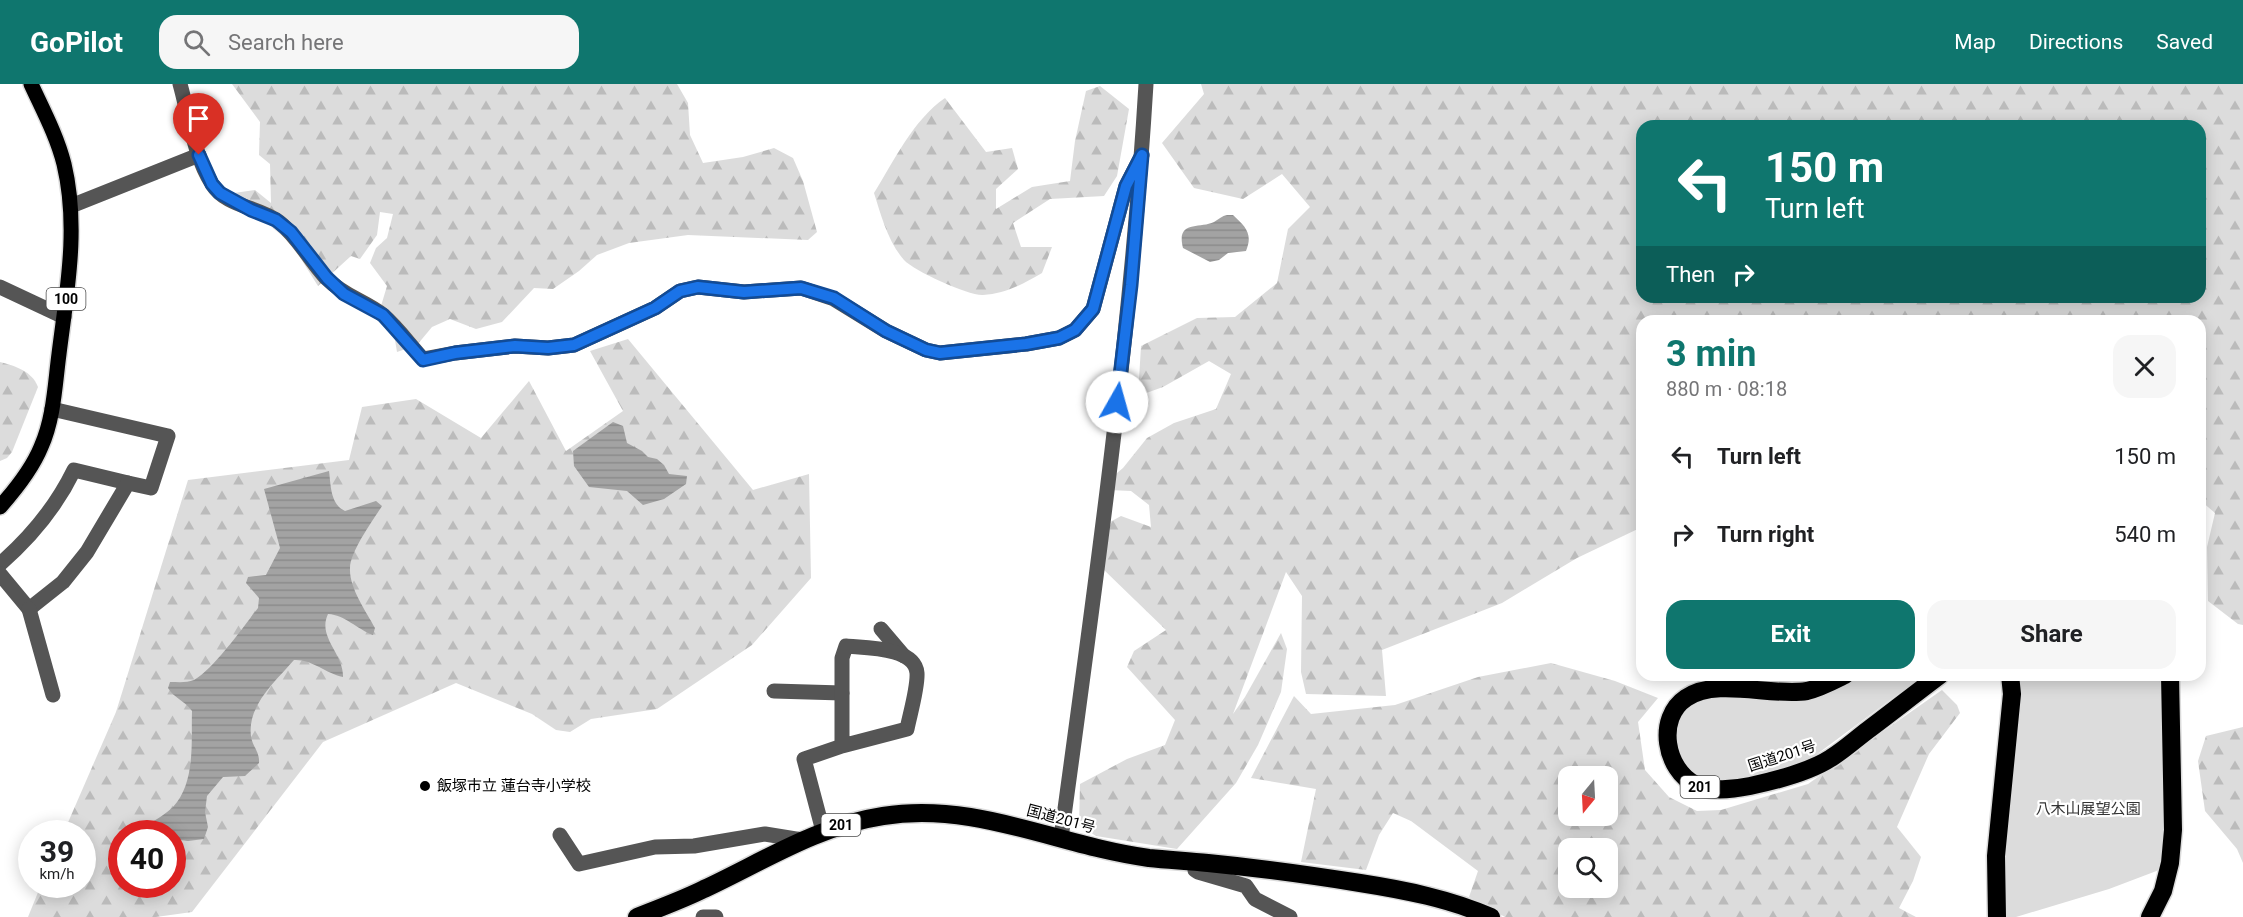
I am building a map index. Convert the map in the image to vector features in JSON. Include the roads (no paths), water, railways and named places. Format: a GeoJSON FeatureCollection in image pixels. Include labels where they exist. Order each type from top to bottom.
{"type":"FeatureCollection","features":[{"type":"Feature","properties":{"kind":"highway","name":"国道201号"},"geometry":{"type":"LineString","coordinates":[[1831,681],[1807,691],[1725,689],[1701,691],[1688,696],[1676,705],[1671,715],[1668,747],[1672,761],[1681,776],[1697,786],[1713,789],[1749,786],[1797,773],[1830,759],[1932,681]]}},
{"type":"Feature","properties":{"kind":"highway"},"geometry":{"type":"LineString","coordinates":[[1997,917],[1996,856],[2012,694],[2011,681]]}},
{"type":"Feature","properties":{"kind":"highway"},"geometry":{"type":"LineString","coordinates":[[2150,917],[2163,891],[2170,863],[2173,830],[2170,681]]}},
{"type":"Feature","properties":{"kind":"highway","name":"国道201号"},"geometry":{"type":"LineString","coordinates":[[637,917],[702,890],[823,831],[856,821],[885,816],[941,813],[970,816],[1149,858],[1331,878],[1402,890],[1475,910],[1491,917]]}},
{"type":"Feature","properties":{"kind":"main road","name":"100"},"geometry":{"type":"LineString","coordinates":[[0,507],[16,489],[41,447],[52,410],[72,254],[71,206],[64,163],[52,129],[31,84]]}},
{"type":"Feature","properties":{"kind":"street"},"geometry":{"type":"LineString","coordinates":[[180,84],[199,155],[212,184],[220,193],[251,210],[276,220],[291,232],[327,278],[344,294],[383,315],[423,360],[455,353],[515,346],[548,348],[574,345],[655,308],[680,291],[698,287],[744,292],[801,288],[834,298],[886,331],[926,350],[940,353],[1026,344],[1059,338],[1075,330],[1093,309],[1126,186],[1142,155]]}},
{"type":"Feature","properties":{"kind":"street"},"geometry":{"type":"LineString","coordinates":[[1061,838],[1092,614],[1131,285],[1146,84]]}},
{"type":"Feature","properties":{"kind":"street"},"geometry":{"type":"LineString","coordinates":[[71,206],[199,155]]}},
{"type":"Feature","properties":{"kind":"street"},"geometry":{"type":"LineString","coordinates":[[0,287],[64,317]]}},
{"type":"Feature","properties":{"kind":"street"},"geometry":{"type":"LineString","coordinates":[[0,564],[27,540],[48,514],[74,470],[151,488],[168,436],[52,410]]}},
{"type":"Feature","properties":{"kind":"street"},"geometry":{"type":"LineString","coordinates":[[29,609],[63,582],[87,552],[128,483]]}},
{"type":"Feature","properties":{"kind":"street"},"geometry":{"type":"LineString","coordinates":[[0,574],[29,609],[53,695]]}},
{"type":"Feature","properties":{"kind":"street"},"geometry":{"type":"LineString","coordinates":[[881,628],[904,656]]}},
{"type":"Feature","properties":{"kind":"street"},"geometry":{"type":"LineString","coordinates":[[823,831],[804,759],[842,746],[907,729],[917,671],[910,660],[895,651],[846,646],[842,658],[842,746]]}},
{"type":"Feature","properties":{"kind":"street"},"geometry":{"type":"LineString","coordinates":[[774,691],[842,693]]}},
{"type":"Feature","properties":{"kind":"street"},"geometry":{"type":"LineString","coordinates":[[561,835],[579,864],[655,847],[694,846],[765,834],[802,840]]}},
{"type":"Feature","properties":{"kind":"street"},"geometry":{"type":"LineString","coordinates":[[1196,862],[1195,870],[1198,872],[1246,886],[1255,899],[1290,917]]}},
{"type":"Feature","properties":{"kind":"street"},"geometry":{"type":"LineString","coordinates":[[703,917],[716,917]]}},
{"type":"Feature","properties":{"kind":"place","name":"飯塚市立 蓮台寺小学校"},"geometry":{"type":"Point","coordinates":[425,786]}},
{"type":"Feature","properties":{"kind":"park label","name":"八木山展望公園"},"geometry":{"type":"Point","coordinates":[2088,809]}}]}
